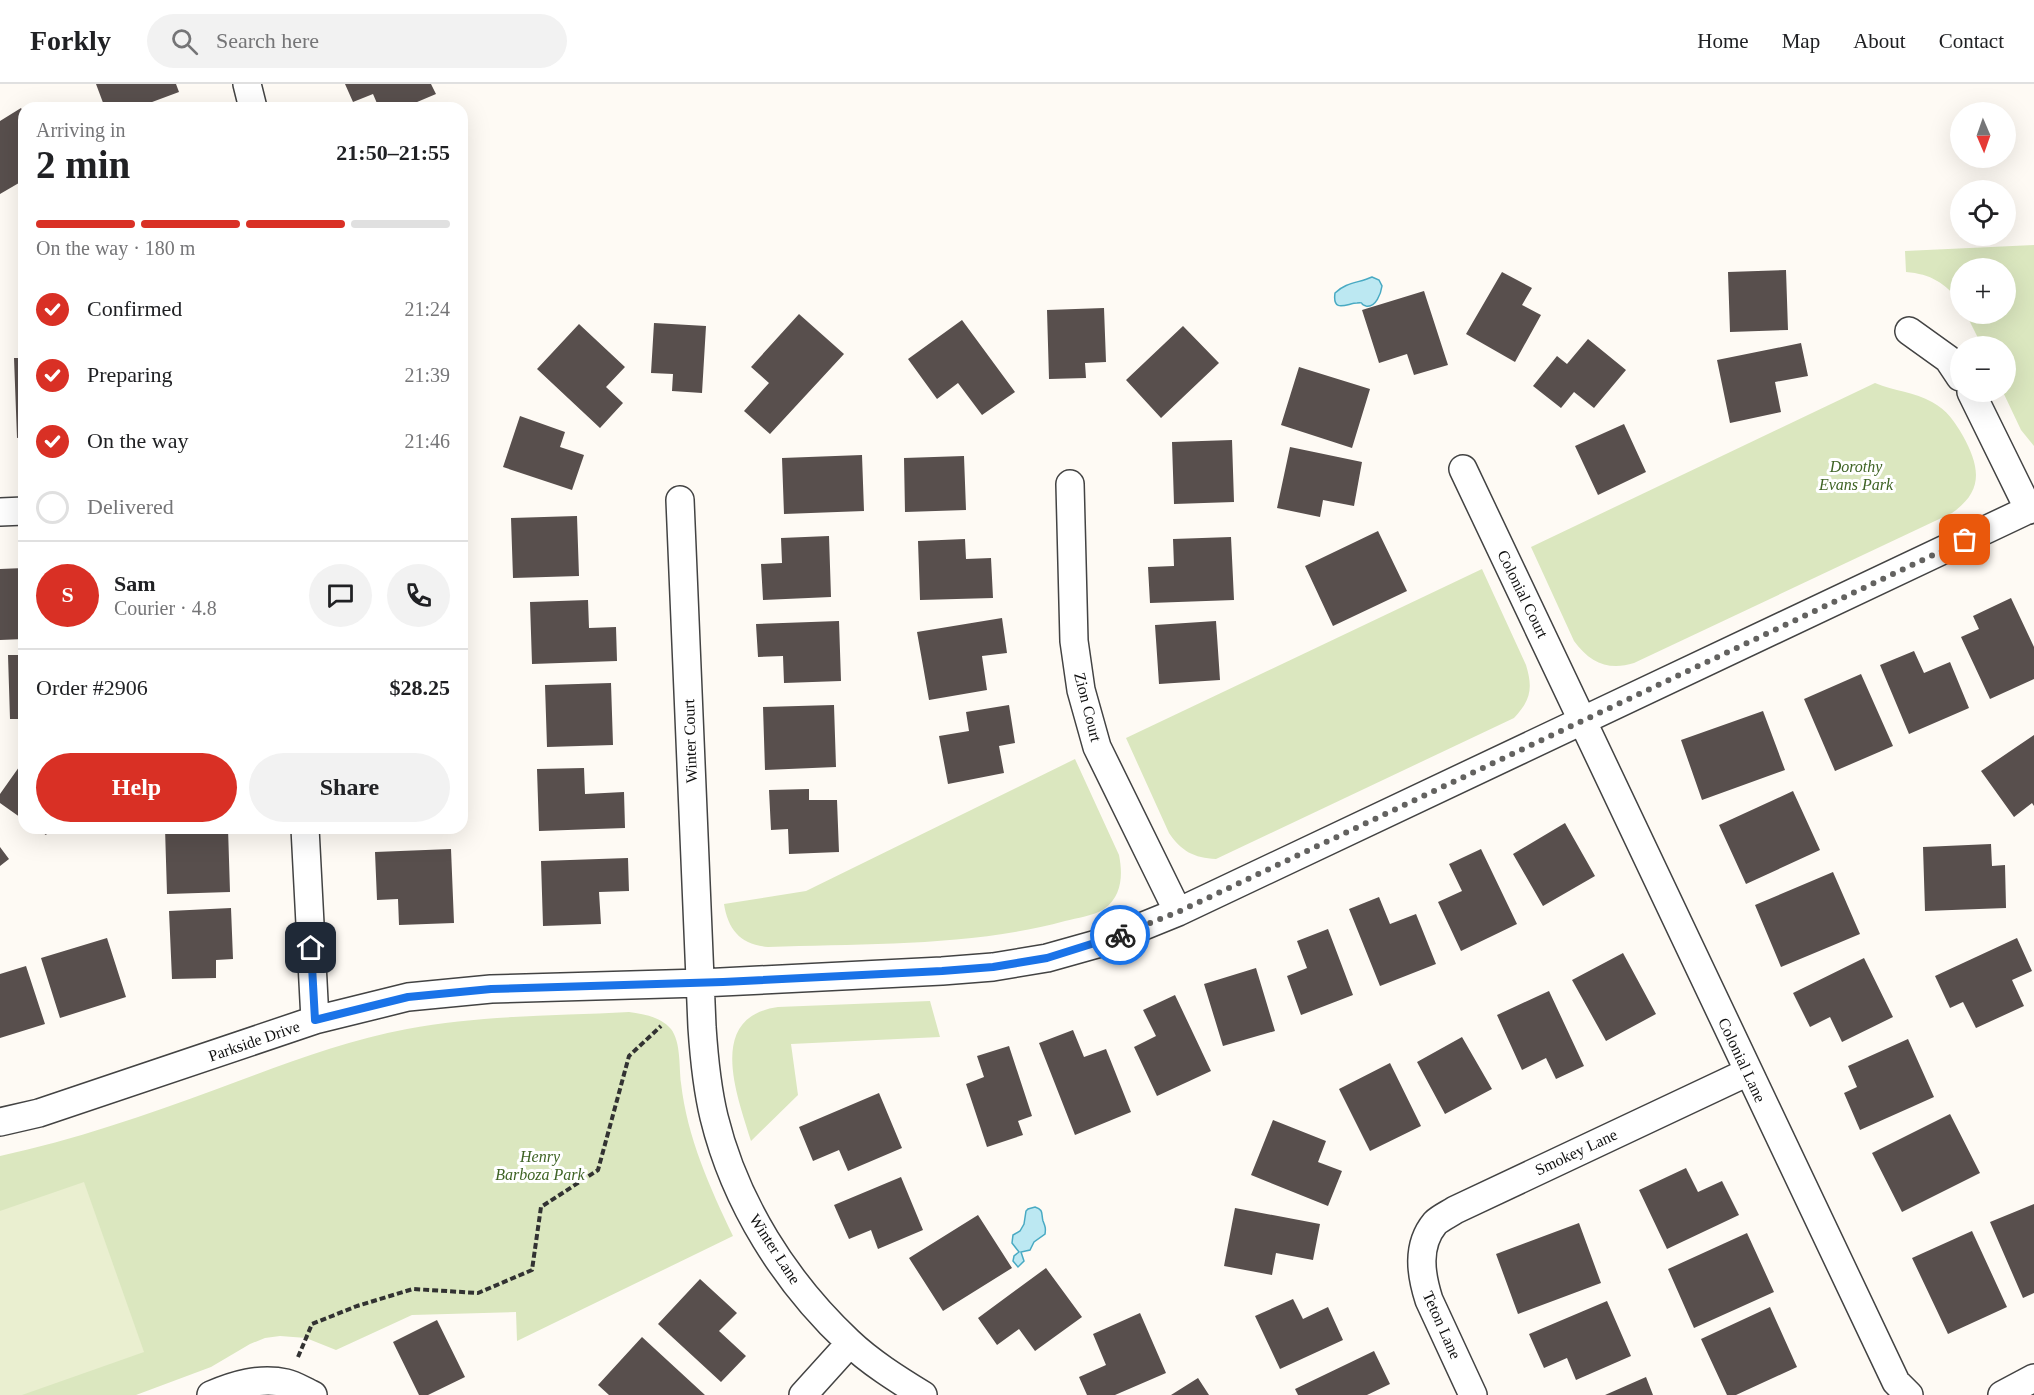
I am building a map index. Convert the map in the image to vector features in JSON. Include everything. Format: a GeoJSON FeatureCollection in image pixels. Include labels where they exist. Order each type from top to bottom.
{"type":"FeatureCollection","features":[{"type":"Feature","properties":{"kind":"street"},"geometry":{"type":"LineString","coordinates":[[247,84],[252,102]]}},
{"type":"Feature","properties":{"kind":"street"},"geometry":{"type":"LineString","coordinates":[[1909,331],[1950,362]]}},
{"type":"Feature","properties":{"kind":"street"},"geometry":{"type":"LineString","coordinates":[[1976,402],[2031,509]]}},
{"type":"Feature","properties":{"kind":"street","name":"Colonial Court"},"geometry":{"type":"LineString","coordinates":[[1463,470],[1583,719]]}},
{"type":"Feature","properties":{"kind":"street","name":"Zion Court"},"geometry":{"type":"LineString","coordinates":[[1070,484],[1074,641],[1081,690],[1097,747],[1178,912]]}},
{"type":"Feature","properties":{"kind":"street","name":"Winter Court"},"geometry":{"type":"LineString","coordinates":[[680,500],[701,982]]}},
{"type":"Feature","properties":{"kind":"street","name":"Parkside Drive"},"geometry":{"type":"LineString","coordinates":[[0,1122],[50,1109],[315,1020],[408,997],[491,989],[701,982],[993,967],[1047,958],[1104,942],[1178,912],[2031,509]]}},
{"type":"Feature","properties":{"kind":"street"},"geometry":{"type":"LineString","coordinates":[[0,512],[18,511]]}},
{"type":"Feature","properties":{"kind":"street","name":"Colonial Lane"},"geometry":{"type":"LineString","coordinates":[[1583,719],[1896,1382],[1909,1395]]}},
{"type":"Feature","properties":{"kind":"street"},"geometry":{"type":"LineString","coordinates":[[304,834],[315,1020]]}},
{"type":"Feature","properties":{"kind":"street","name":"Winter Lane"},"geometry":{"type":"LineString","coordinates":[[701,982],[704,1065],[714,1118],[730,1167],[756,1225],[814,1306],[850,1343],[896,1378],[923,1395]]}},
{"type":"Feature","properties":{"kind":"street","name":"Smokey Lane"},"geometry":{"type":"LineString","coordinates":[[1422,1252],[1426,1238],[1437,1222],[1455,1210],[1748,1072]]}},
{"type":"Feature","properties":{"kind":"street","name":"Teton Lane"},"geometry":{"type":"LineString","coordinates":[[1422,1252],[1422,1269],[1429,1300],[1473,1395]]}},
{"type":"Feature","properties":{"kind":"street"},"geometry":{"type":"LineString","coordinates":[[803,1395],[850,1343]]}},
{"type":"Feature","properties":{"kind":"street"},"geometry":{"type":"LineString","coordinates":[[2002,1395],[2034,1378]]}},
{"type":"Feature","properties":{"kind":"street"},"geometry":{"type":"LineString","coordinates":[[211,1395],[229,1387],[259,1381],[287,1383],[313,1395]]}},
{"type":"Feature","properties":{"kind":"path"},"geometry":{"type":"LineString","coordinates":[[287,1383],[312,1324],[357,1306],[413,1289],[478,1293],[532,1270],[541,1207],[598,1170],[629,1056],[661,1026]]}},
{"type":"Feature","properties":{"kind":"green space"},"geometry":{"type":"Polygon","coordinates":[[[2034,245],[2034,446],[2021,430],[2008,402],[2016,402],[2016,336],[1977,336],[1971,324],[2016,324],[2016,258],[1950,258],[1950,291],[1930,277],[1906,272],[1905,251],[2034,245]]]}},
{"type":"Feature","properties":{"kind":"green space","name":"Dorothy Evans Park"},"geometry":{"type":"Polygon","coordinates":[[[1875,383],[1925,399],[1937,405],[1954,421],[1969,447],[1976,478],[1970,496],[1962,505],[1952,513],[1634,663],[1608,665],[1593,660],[1580,649],[1574,641],[1531,547],[1875,383]]]}},
{"type":"Feature","properties":{"kind":"green space"},"geometry":{"type":"Polygon","coordinates":[[[1482,569],[1528,673],[1529,693],[1524,705],[1514,718],[1216,859],[1201,857],[1183,849],[1169,833],[1126,738],[1482,569]]]}},
{"type":"Feature","properties":{"kind":"green space"},"geometry":{"type":"Polygon","coordinates":[[[1075,759],[1119,855],[1121,877],[1118,891],[1110,904],[1100,911],[1029,929],[992,935],[955,940],[880,944],[759,946],[737,934],[729,921],[724,904],[806,891],[1075,759]]]}},
{"type":"Feature","properties":{"kind":"green space"},"geometry":{"type":"Polygon","coordinates":[[[930,1001],[940,1037],[791,1044],[798,1095],[751,1141],[734,1081],[732,1060],[734,1042],[741,1026],[756,1014],[778,1007],[930,1001]]]}},
{"type":"Feature","properties":{"kind":"green space","name":"Henry Barboza Park"},"geometry":{"type":"Polygon","coordinates":[[[629,1012],[657,1019],[667,1025],[674,1034],[688,1123],[708,1181],[733,1236],[517,1341],[516,1312],[412,1315],[336,1350],[306,1338],[280,1336],[265,1338],[250,1344],[211,1367],[136,1395],[0,1395],[0,1156],[110,1126],[311,1055],[383,1034],[462,1021],[629,1012]]]}},
{"type":"Feature","properties":{"kind":"green space"},"geometry":{"type":"Polygon","coordinates":[[[84,1182],[144,1352],[22,1395],[0,1395],[0,1211],[84,1182]]]}},
{"type":"Feature","properties":{"kind":"water"},"geometry":{"type":"Polygon","coordinates":[[[1372,277],[1379,280],[1382,286],[1373,305],[1366,306],[1360,303],[1342,306],[1336,303],[1335,293],[1339,289],[1372,277]]]}},
{"type":"Feature","properties":{"kind":"water"},"geometry":{"type":"Polygon","coordinates":[[[1035,1207],[1042,1212],[1045,1234],[1034,1242],[1030,1250],[1021,1252],[1024,1261],[1018,1267],[1013,1261],[1014,1256],[1019,1252],[1012,1243],[1013,1235],[1020,1231],[1024,1224],[1026,1211],[1035,1207]]]}},
{"type":"Feature","properties":{"kind":"building"},"geometry":{"type":"Polygon","coordinates":[[[96,84],[176,84],[179,92],[152,102],[103,102],[96,84]]]}},
{"type":"Feature","properties":{"kind":"building"},"geometry":{"type":"Polygon","coordinates":[[[345,84],[431,84],[436,94],[417,102],[376,102],[373,94],[353,102],[345,84]]]}},
{"type":"Feature","properties":{"kind":"building"},"geometry":{"type":"Polygon","coordinates":[[[18,110],[18,184],[0,194],[0,121],[18,110]]]}},
{"type":"Feature","properties":{"kind":"building"},"geometry":{"type":"Polygon","coordinates":[[[1786,270],[1788,330],[1730,332],[1728,272],[1786,270]]]}},
{"type":"Feature","properties":{"kind":"building"},"geometry":{"type":"Polygon","coordinates":[[[1502,272],[1532,288],[1522,305],[1541,315],[1515,362],[1466,334],[1502,272]]]}},
{"type":"Feature","properties":{"kind":"building"},"geometry":{"type":"Polygon","coordinates":[[[1424,291],[1448,365],[1414,375],[1407,354],[1379,363],[1362,310],[1424,291]]]}},
{"type":"Feature","properties":{"kind":"building"},"geometry":{"type":"Polygon","coordinates":[[[1104,308],[1106,362],[1085,363],[1086,378],[1049,379],[1047,310],[1104,308]]]}},
{"type":"Feature","properties":{"kind":"building"},"geometry":{"type":"Polygon","coordinates":[[[799,314],[844,354],[770,434],[744,411],[769,383],[751,367],[799,314]]]}},
{"type":"Feature","properties":{"kind":"building"},"geometry":{"type":"Polygon","coordinates":[[[962,320],[1015,392],[982,415],[958,383],[937,399],[908,359],[962,320]]]}},
{"type":"Feature","properties":{"kind":"building"},"geometry":{"type":"Polygon","coordinates":[[[654,323],[706,326],[702,393],[672,391],[673,374],[651,373],[654,323]]]}},
{"type":"Feature","properties":{"kind":"building"},"geometry":{"type":"Polygon","coordinates":[[[579,324],[625,367],[606,387],[623,403],[600,428],[537,369],[579,324]]]}},
{"type":"Feature","properties":{"kind":"building"},"geometry":{"type":"Polygon","coordinates":[[[1183,326],[1219,363],[1161,418],[1126,380],[1183,326]]]}},
{"type":"Feature","properties":{"kind":"building"},"geometry":{"type":"Polygon","coordinates":[[[1588,339],[1626,370],[1594,408],[1574,392],[1561,408],[1533,386],[1557,356],[1567,364],[1588,339]]]}},
{"type":"Feature","properties":{"kind":"building"},"geometry":{"type":"Polygon","coordinates":[[[1801,343],[1808,376],[1775,382],[1781,412],[1730,423],[1717,360],[1801,343]]]}},
{"type":"Feature","properties":{"kind":"building"},"geometry":{"type":"Polygon","coordinates":[[[14,358],[18,358],[17,438],[14,358]]]}},
{"type":"Feature","properties":{"kind":"building"},"geometry":{"type":"Polygon","coordinates":[[[1299,367],[1370,389],[1352,448],[1281,425],[1299,367]]]}},
{"type":"Feature","properties":{"kind":"building"},"geometry":{"type":"Polygon","coordinates":[[[520,416],[565,432],[560,447],[584,455],[572,490],[503,467],[520,416]]]}},
{"type":"Feature","properties":{"kind":"building"},"geometry":{"type":"Polygon","coordinates":[[[1624,424],[1646,472],[1598,495],[1575,446],[1624,424]]]}},
{"type":"Feature","properties":{"kind":"building"},"geometry":{"type":"Polygon","coordinates":[[[1232,440],[1234,502],[1174,504],[1172,442],[1232,440]]]}},
{"type":"Feature","properties":{"kind":"building"},"geometry":{"type":"Polygon","coordinates":[[[1290,447],[1362,462],[1354,506],[1323,500],[1320,517],[1277,508],[1290,447]]]}},
{"type":"Feature","properties":{"kind":"building"},"geometry":{"type":"Polygon","coordinates":[[[862,455],[864,511],[784,514],[782,458],[862,455]]]}},
{"type":"Feature","properties":{"kind":"building"},"geometry":{"type":"Polygon","coordinates":[[[964,456],[966,510],[905,512],[904,458],[964,456]]]}},
{"type":"Feature","properties":{"kind":"building"},"geometry":{"type":"Polygon","coordinates":[[[577,516],[579,576],[513,578],[511,518],[577,516]]]}},
{"type":"Feature","properties":{"kind":"building"},"geometry":{"type":"Polygon","coordinates":[[[1378,531],[1407,591],[1333,626],[1305,566],[1378,531]]]}},
{"type":"Feature","properties":{"kind":"building"},"geometry":{"type":"Polygon","coordinates":[[[829,536],[831,597],[763,600],[761,564],[782,563],[781,538],[829,536]]]}},
{"type":"Feature","properties":{"kind":"building"},"geometry":{"type":"Polygon","coordinates":[[[1231,537],[1234,600],[1150,603],[1148,567],[1174,566],[1173,539],[1231,537]]]}},
{"type":"Feature","properties":{"kind":"building"},"geometry":{"type":"Polygon","coordinates":[[[965,539],[966,559],[991,558],[993,598],[920,600],[918,541],[965,539]]]}},
{"type":"Feature","properties":{"kind":"building"},"geometry":{"type":"Polygon","coordinates":[[[18,568],[18,639],[0,640],[0,569],[18,568]]]}},
{"type":"Feature","properties":{"kind":"building"},"geometry":{"type":"Polygon","coordinates":[[[2011,598],[2034,647],[2034,679],[1990,699],[1961,637],[1979,629],[1973,616],[2011,598]]]}},
{"type":"Feature","properties":{"kind":"building"},"geometry":{"type":"Polygon","coordinates":[[[588,600],[589,628],[616,627],[617,661],[532,664],[530,602],[588,600]]]}},
{"type":"Feature","properties":{"kind":"building"},"geometry":{"type":"Polygon","coordinates":[[[1002,618],[1007,653],[982,656],[987,690],[929,700],[917,632],[1002,618]]]}},
{"type":"Feature","properties":{"kind":"building"},"geometry":{"type":"Polygon","coordinates":[[[839,621],[841,681],[784,683],[783,656],[758,657],[756,624],[839,621]]]}},
{"type":"Feature","properties":{"kind":"building"},"geometry":{"type":"Polygon","coordinates":[[[1216,621],[1220,680],[1159,684],[1155,625],[1216,621]]]}},
{"type":"Feature","properties":{"kind":"building"},"geometry":{"type":"Polygon","coordinates":[[[1914,651],[1924,673],[1950,662],[1969,708],[1909,734],[1880,665],[1914,651]]]}},
{"type":"Feature","properties":{"kind":"building"},"geometry":{"type":"Polygon","coordinates":[[[8,655],[18,655],[18,719],[10,719],[8,655]]]}},
{"type":"Feature","properties":{"kind":"building"},"geometry":{"type":"Polygon","coordinates":[[[1861,674],[1893,746],[1835,771],[1804,699],[1861,674]]]}},
{"type":"Feature","properties":{"kind":"building"},"geometry":{"type":"Polygon","coordinates":[[[611,683],[613,745],[547,747],[545,685],[611,683]]]}},
{"type":"Feature","properties":{"kind":"building"},"geometry":{"type":"Polygon","coordinates":[[[834,705],[836,767],[765,770],[763,707],[834,705]]]}},
{"type":"Feature","properties":{"kind":"building"},"geometry":{"type":"Polygon","coordinates":[[[1009,705],[1015,743],[999,746],[1004,773],[948,784],[939,736],[969,731],[966,712],[1009,705]]]}},
{"type":"Feature","properties":{"kind":"building"},"geometry":{"type":"Polygon","coordinates":[[[1763,711],[1785,770],[1702,800],[1681,740],[1763,711]]]}},
{"type":"Feature","properties":{"kind":"building"},"geometry":{"type":"Polygon","coordinates":[[[2034,735],[2034,806],[2032,803],[2014,817],[1981,771],[2034,735]]]}},
{"type":"Feature","properties":{"kind":"building"},"geometry":{"type":"Polygon","coordinates":[[[18,768],[18,816],[0,803],[0,794],[18,768]]]}},
{"type":"Feature","properties":{"kind":"building"},"geometry":{"type":"Polygon","coordinates":[[[584,768],[585,794],[624,792],[625,828],[539,831],[537,769],[584,768]]]}},
{"type":"Feature","properties":{"kind":"building"},"geometry":{"type":"Polygon","coordinates":[[[809,789],[809,800],[837,800],[839,852],[789,854],[788,829],[771,830],[769,790],[809,789]]]}},
{"type":"Feature","properties":{"kind":"building"},"geometry":{"type":"Polygon","coordinates":[[[1793,791],[1820,850],[1746,884],[1719,825],[1793,791]]]}},
{"type":"Feature","properties":{"kind":"building"},"geometry":{"type":"Polygon","coordinates":[[[1565,823],[1595,876],[1543,906],[1513,854],[1565,823]]]}},
{"type":"Feature","properties":{"kind":"building"},"geometry":{"type":"Polygon","coordinates":[[[165,834],[228,834],[230,892],[167,894],[165,834]]]}},
{"type":"Feature","properties":{"kind":"building"},"geometry":{"type":"Polygon","coordinates":[[[1991,844],[1992,866],[2005,865],[2006,908],[1925,911],[1923,847],[1991,844]]]}},
{"type":"Feature","properties":{"kind":"building"},"geometry":{"type":"Polygon","coordinates":[[[0,847],[9,859],[0,866],[0,847]]]}},
{"type":"Feature","properties":{"kind":"building"},"geometry":{"type":"Polygon","coordinates":[[[451,849],[454,923],[399,925],[398,899],[377,900],[375,852],[451,849]]]}},
{"type":"Feature","properties":{"kind":"building"},"geometry":{"type":"Polygon","coordinates":[[[1481,849],[1517,924],[1461,951],[1438,902],[1462,891],[1449,864],[1481,849]]]}},
{"type":"Feature","properties":{"kind":"building"},"geometry":{"type":"Polygon","coordinates":[[[628,858],[629,891],[599,892],[601,924],[543,926],[541,861],[628,858]]]}},
{"type":"Feature","properties":{"kind":"building"},"geometry":{"type":"Polygon","coordinates":[[[1833,872],[1860,934],[1781,967],[1755,905],[1833,872]]]}},
{"type":"Feature","properties":{"kind":"building"},"geometry":{"type":"Polygon","coordinates":[[[1379,897],[1390,924],[1416,914],[1436,964],[1380,986],[1349,909],[1379,897]]]}},
{"type":"Feature","properties":{"kind":"building"},"geometry":{"type":"Polygon","coordinates":[[[231,908],[233,959],[216,960],[216,978],[172,979],[169,911],[231,908]]]}},
{"type":"Feature","properties":{"kind":"building"},"geometry":{"type":"Polygon","coordinates":[[[1328,929],[1353,995],[1301,1015],[1287,976],[1307,968],[1297,941],[1328,929]]]}},
{"type":"Feature","properties":{"kind":"building"},"geometry":{"type":"Polygon","coordinates":[[[107,938],[126,997],[60,1018],[41,958],[107,938]]]}},
{"type":"Feature","properties":{"kind":"building"},"geometry":{"type":"Polygon","coordinates":[[[2017,938],[2032,971],[2012,980],[2024,1006],[1976,1028],[1963,1002],[1950,1008],[1935,976],[2017,938]]]}},
{"type":"Feature","properties":{"kind":"building"},"geometry":{"type":"Polygon","coordinates":[[[1623,953],[1656,1014],[1606,1041],[1572,980],[1623,953]]]}},
{"type":"Feature","properties":{"kind":"building"},"geometry":{"type":"Polygon","coordinates":[[[1864,958],[1893,1017],[1842,1042],[1830,1017],[1810,1027],[1793,993],[1864,958]]]}},
{"type":"Feature","properties":{"kind":"building"},"geometry":{"type":"Polygon","coordinates":[[[26,966],[45,1024],[0,1038],[0,974],[26,966]]]}},
{"type":"Feature","properties":{"kind":"building"},"geometry":{"type":"Polygon","coordinates":[[[1256,968],[1275,1031],[1223,1046],[1204,984],[1256,968]]]}},
{"type":"Feature","properties":{"kind":"building"},"geometry":{"type":"Polygon","coordinates":[[[1549,991],[1584,1066],[1556,1079],[1546,1058],[1522,1070],[1497,1015],[1549,991]]]}},
{"type":"Feature","properties":{"kind":"building"},"geometry":{"type":"Polygon","coordinates":[[[1175,995],[1211,1071],[1157,1096],[1134,1047],[1156,1036],[1143,1010],[1175,995]]]}},
{"type":"Feature","properties":{"kind":"building"},"geometry":{"type":"Polygon","coordinates":[[[1073,1030],[1084,1057],[1106,1049],[1131,1112],[1075,1135],[1039,1043],[1073,1030]]]}},
{"type":"Feature","properties":{"kind":"building"},"geometry":{"type":"Polygon","coordinates":[[[1462,1037],[1492,1089],[1445,1114],[1417,1062],[1462,1037]]]}},
{"type":"Feature","properties":{"kind":"building"},"geometry":{"type":"Polygon","coordinates":[[[1908,1039],[1934,1097],[1860,1130],[1844,1093],[1857,1087],[1848,1066],[1908,1039]]]}},
{"type":"Feature","properties":{"kind":"building"},"geometry":{"type":"Polygon","coordinates":[[[1009,1046],[1032,1116],[1018,1121],[1023,1135],[987,1147],[966,1084],[984,1077],[977,1056],[1009,1046]]]}},
{"type":"Feature","properties":{"kind":"building"},"geometry":{"type":"Polygon","coordinates":[[[1390,1063],[1421,1126],[1370,1151],[1339,1089],[1390,1063]]]}},
{"type":"Feature","properties":{"kind":"building"},"geometry":{"type":"Polygon","coordinates":[[[879,1093],[902,1148],[848,1171],[839,1150],[813,1161],[799,1127],[879,1093]]]}},
{"type":"Feature","properties":{"kind":"building"},"geometry":{"type":"Polygon","coordinates":[[[1950,1114],[1980,1173],[1902,1212],[1872,1153],[1950,1114]]]}},
{"type":"Feature","properties":{"kind":"building"},"geometry":{"type":"Polygon","coordinates":[[[1273,1120],[1326,1141],[1318,1162],[1342,1171],[1328,1206],[1251,1175],[1273,1120]]]}},
{"type":"Feature","properties":{"kind":"building"},"geometry":{"type":"Polygon","coordinates":[[[1686,1168],[1698,1192],[1722,1181],[1739,1215],[1667,1249],[1639,1190],[1686,1168]]]}},
{"type":"Feature","properties":{"kind":"building"},"geometry":{"type":"Polygon","coordinates":[[[901,1177],[923,1230],[878,1249],[871,1230],[849,1239],[834,1205],[901,1177]]]}},
{"type":"Feature","properties":{"kind":"building"},"geometry":{"type":"Polygon","coordinates":[[[2034,1204],[2034,1293],[2023,1298],[1990,1222],[2034,1204]]]}},
{"type":"Feature","properties":{"kind":"building"},"geometry":{"type":"Polygon","coordinates":[[[1235,1208],[1320,1224],[1313,1260],[1276,1253],[1272,1275],[1224,1266],[1235,1208]]]}},
{"type":"Feature","properties":{"kind":"building"},"geometry":{"type":"Polygon","coordinates":[[[978,1215],[1012,1268],[943,1311],[909,1258],[978,1215]]]}},
{"type":"Feature","properties":{"kind":"building"},"geometry":{"type":"Polygon","coordinates":[[[1579,1223],[1601,1283],[1518,1314],[1496,1254],[1579,1223]]]}},
{"type":"Feature","properties":{"kind":"building"},"geometry":{"type":"Polygon","coordinates":[[[1972,1231],[2007,1307],[1948,1334],[1912,1258],[1972,1231]]]}},
{"type":"Feature","properties":{"kind":"building"},"geometry":{"type":"Polygon","coordinates":[[[1747,1233],[1774,1292],[1694,1328],[1668,1269],[1747,1233]]]}},
{"type":"Feature","properties":{"kind":"building"},"geometry":{"type":"Polygon","coordinates":[[[1046,1268],[1082,1317],[1035,1351],[1019,1329],[997,1345],[978,1318],[1046,1268]]]}},
{"type":"Feature","properties":{"kind":"building"},"geometry":{"type":"Polygon","coordinates":[[[700,1279],[737,1313],[719,1331],[746,1356],[721,1382],[658,1324],[700,1279]]]}},
{"type":"Feature","properties":{"kind":"building"},"geometry":{"type":"Polygon","coordinates":[[[1293,1299],[1303,1319],[1328,1307],[1343,1340],[1280,1369],[1255,1316],[1293,1299]]]}},
{"type":"Feature","properties":{"kind":"building"},"geometry":{"type":"Polygon","coordinates":[[[1607,1301],[1631,1356],[1576,1380],[1567,1358],[1544,1368],[1529,1334],[1607,1301]]]}},
{"type":"Feature","properties":{"kind":"building"},"geometry":{"type":"Polygon","coordinates":[[[1770,1307],[1797,1367],[1736,1395],[1727,1395],[1701,1339],[1770,1307]]]}},
{"type":"Feature","properties":{"kind":"building"},"geometry":{"type":"Polygon","coordinates":[[[1140,1313],[1166,1373],[1115,1395],[1087,1395],[1079,1377],[1106,1365],[1093,1334],[1140,1313]]]}},
{"type":"Feature","properties":{"kind":"building"},"geometry":{"type":"Polygon","coordinates":[[[437,1320],[465,1377],[428,1395],[419,1395],[393,1342],[437,1320]]]}},
{"type":"Feature","properties":{"kind":"building"},"geometry":{"type":"Polygon","coordinates":[[[642,1337],[705,1395],[609,1395],[598,1385],[642,1337]]]}},
{"type":"Feature","properties":{"kind":"building"},"geometry":{"type":"Polygon","coordinates":[[[1374,1351],[1390,1384],[1367,1395],[1298,1395],[1295,1389],[1374,1351]]]}},
{"type":"Feature","properties":{"kind":"building"},"geometry":{"type":"Polygon","coordinates":[[[1646,1377],[1653,1395],[1605,1395],[1646,1377]]]}},
{"type":"Feature","properties":{"kind":"building"},"geometry":{"type":"Polygon","coordinates":[[[1198,1378],[1209,1395],[1171,1395],[1198,1378]]]}},
{"type":"Feature","properties":{"kind":"way so far"},"geometry":{"type":"LineString","coordinates":[[1120,935],[1178,912],[1965,540]]}},
{"type":"Feature","properties":{"kind":"route"},"geometry":{"type":"LineString","coordinates":[[311,948],[315,1020],[408,997],[491,989],[723,982],[993,967],[1047,958],[1104,942],[1120,935]]}}]}
